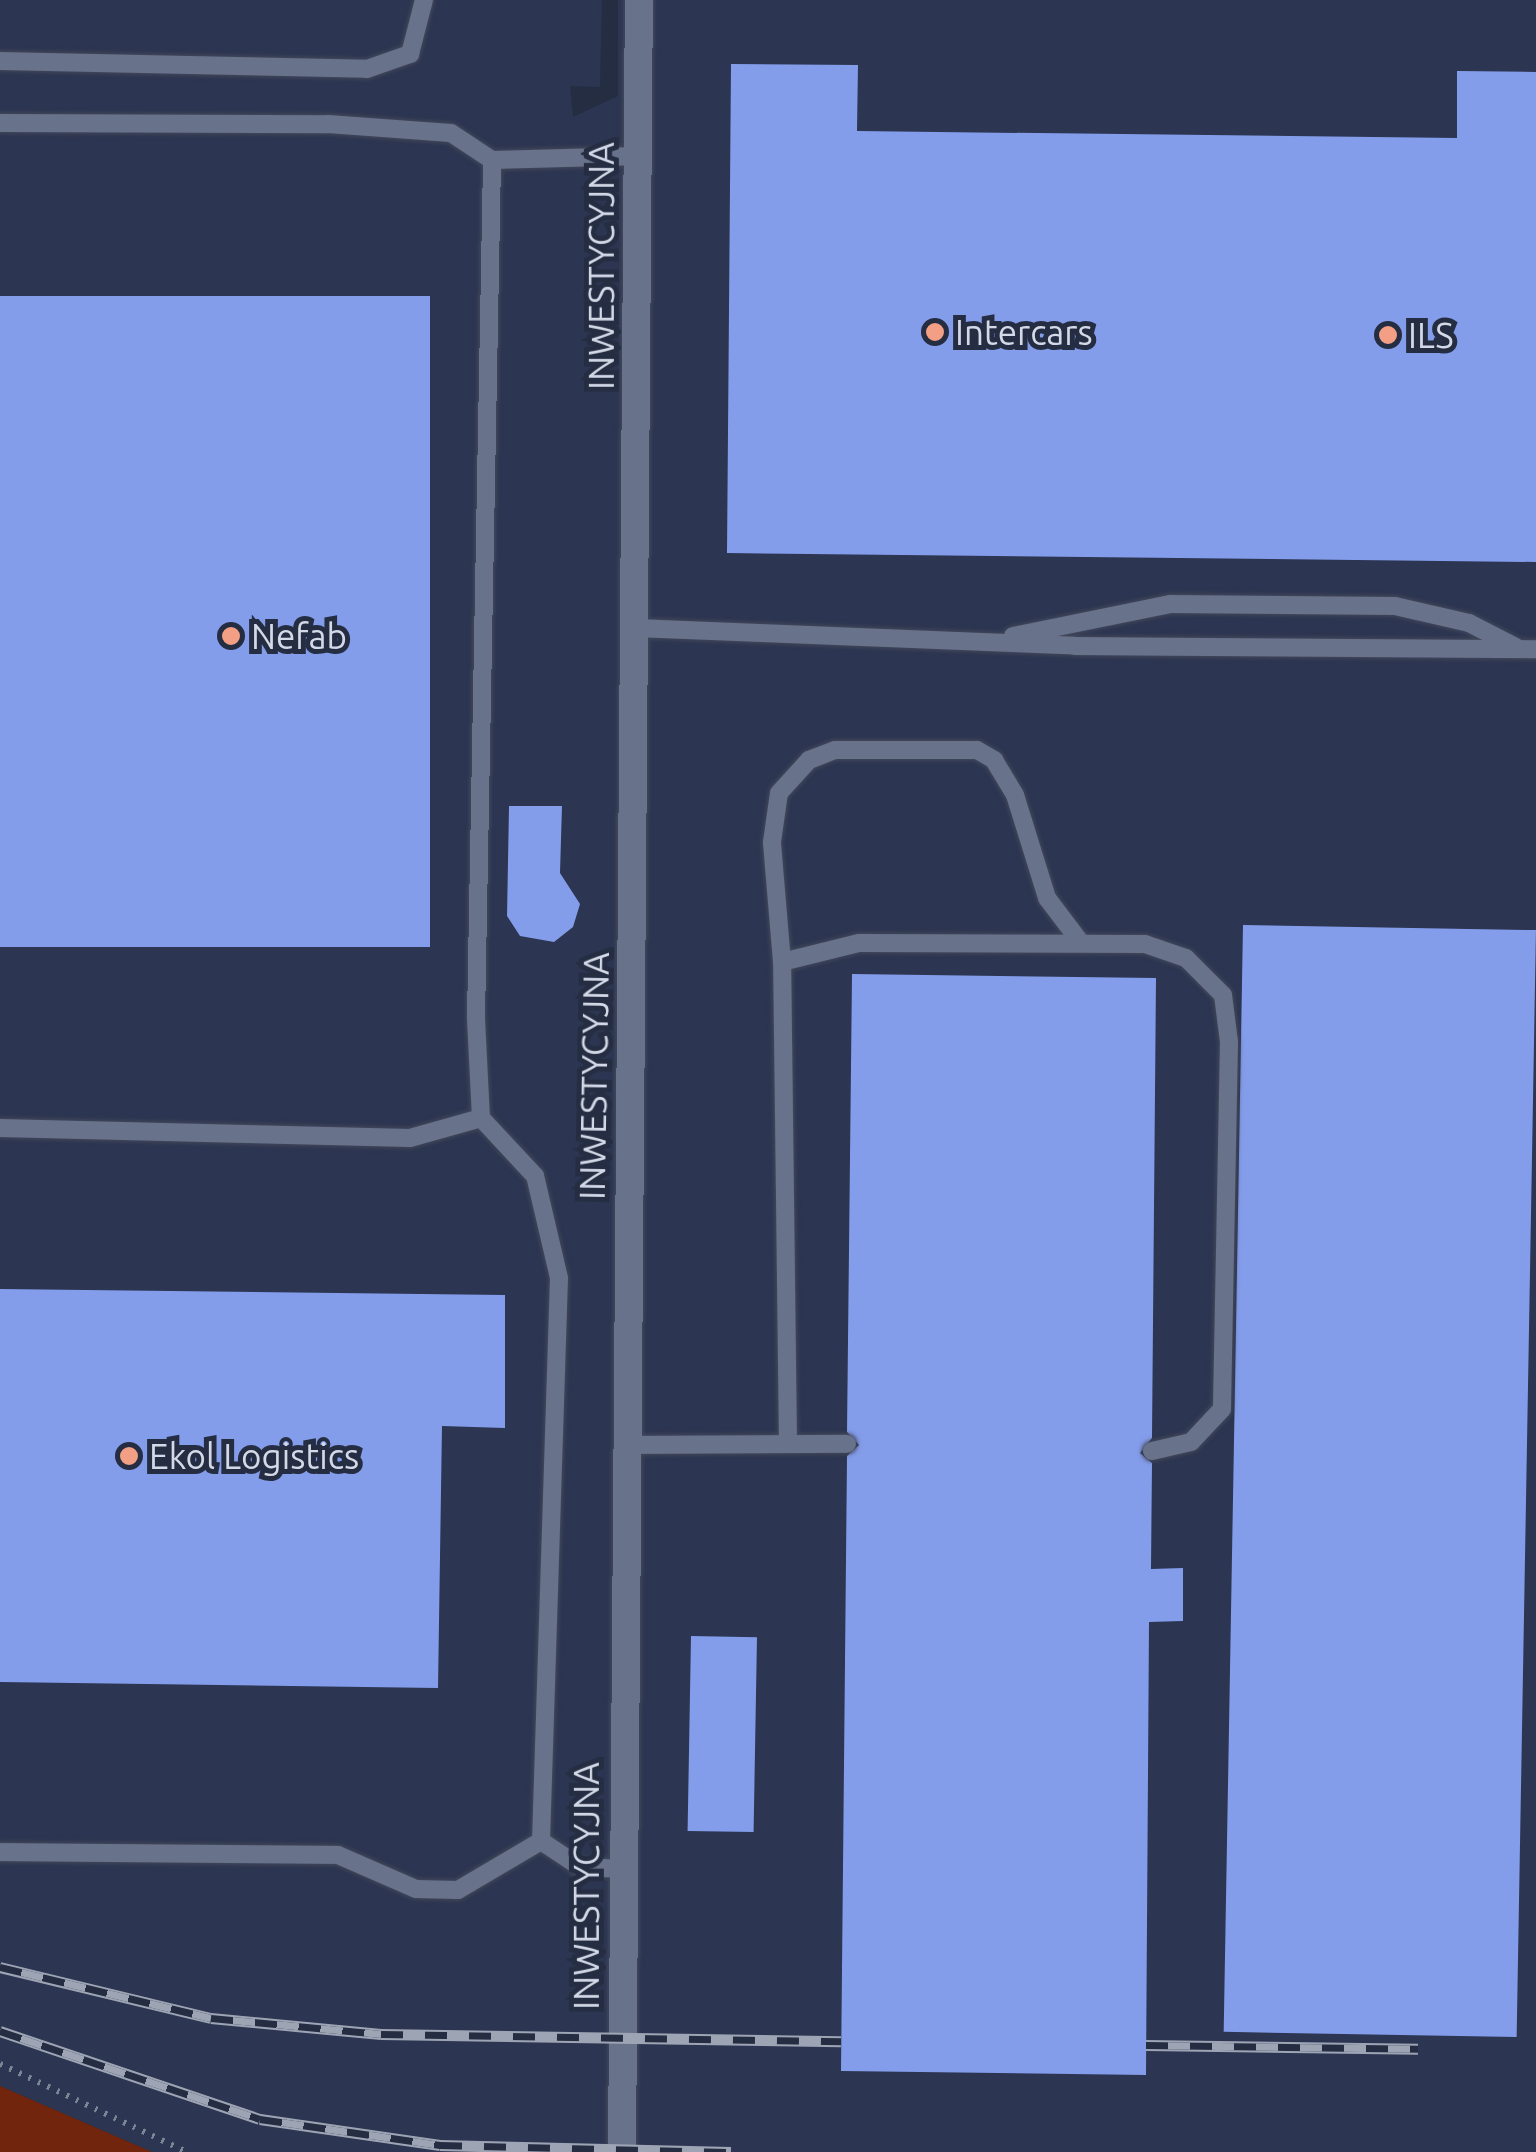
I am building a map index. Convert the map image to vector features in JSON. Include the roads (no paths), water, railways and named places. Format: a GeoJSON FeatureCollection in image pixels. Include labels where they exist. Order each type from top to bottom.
{"type":"FeatureCollection","features":[{"type":"Feature","properties":{"kind":"street","name":"INWESTYCYJNA"},"geometry":{"type":"LineString","coordinates":[[622,2152],[639,0]]}},
{"type":"Feature","properties":{"kind":"lane"},"geometry":{"type":"LineString","coordinates":[[0,62],[367,70],[410,54],[424,0]]}},
{"type":"Feature","properties":{"kind":"lane"},"geometry":{"type":"LineString","coordinates":[[0,123],[416,130],[450,133],[492,160],[639,156]]}},
{"type":"Feature","properties":{"kind":"lane"},"geometry":{"type":"LineString","coordinates":[[492,160],[482,1118],[535,1176],[559,1278],[541,1841]]}},
{"type":"Feature","properties":{"kind":"lane"},"geometry":{"type":"LineString","coordinates":[[988,641],[1170,604],[1395,606],[1469,623],[1528,649]]}},
{"type":"Feature","properties":{"kind":"lane"},"geometry":{"type":"LineString","coordinates":[[636,628],[988,641],[1528,649]]}},
{"type":"Feature","properties":{"kind":"lane"},"geometry":{"type":"LineString","coordinates":[[788,1443],[782,962],[772,842],[779,793],[809,760],[835,750],[976,750],[994,760],[1016,794],[1046,898],[1081,943]]}},
{"type":"Feature","properties":{"kind":"lane"},"geometry":{"type":"LineString","coordinates":[[782,962],[859,944],[1145,944],[1186,958],[1224,995],[1230,1367],[1222,1409],[1191,1442],[1152,1451]]}},
{"type":"Feature","properties":{"kind":"lane"},"geometry":{"type":"LineString","coordinates":[[0,1128],[410,1138],[482,1118]]}},
{"type":"Feature","properties":{"kind":"lane"},"geometry":{"type":"LineString","coordinates":[[627,1445],[847,1444]]}},
{"type":"Feature","properties":{"kind":"lane"},"geometry":{"type":"LineString","coordinates":[[0,1852],[338,1855],[416,1889],[458,1890],[541,1841]]}},
{"type":"Feature","properties":{"kind":"lane"},"geometry":{"type":"LineString","coordinates":[[541,1841],[580,1867],[624,1869]]}},
{"type":"Feature","properties":{"kind":"railway"},"geometry":{"type":"LineString","coordinates":[[0,1967],[211,2018],[381,2034],[841,2041]]}},
{"type":"Feature","properties":{"kind":"railway"},"geometry":{"type":"LineString","coordinates":[[0,2031],[260,2119],[440,2145],[731,2152]]}},
{"type":"Feature","properties":{"kind":"railway"},"geometry":{"type":"LineString","coordinates":[[1146,2045],[1418,2049]]}},
{"type":"Feature","properties":{"kind":"place","name":"Intercars"},"geometry":{"type":"Point","coordinates":[935,332]}},
{"type":"Feature","properties":{"kind":"place","name":"ILS"},"geometry":{"type":"Point","coordinates":[1388,335]}},
{"type":"Feature","properties":{"kind":"place","name":"Nefab"},"geometry":{"type":"Point","coordinates":[231,636]}},
{"type":"Feature","properties":{"kind":"place","name":"Ekol Logistics"},"geometry":{"type":"Point","coordinates":[129,1456]}}]}
